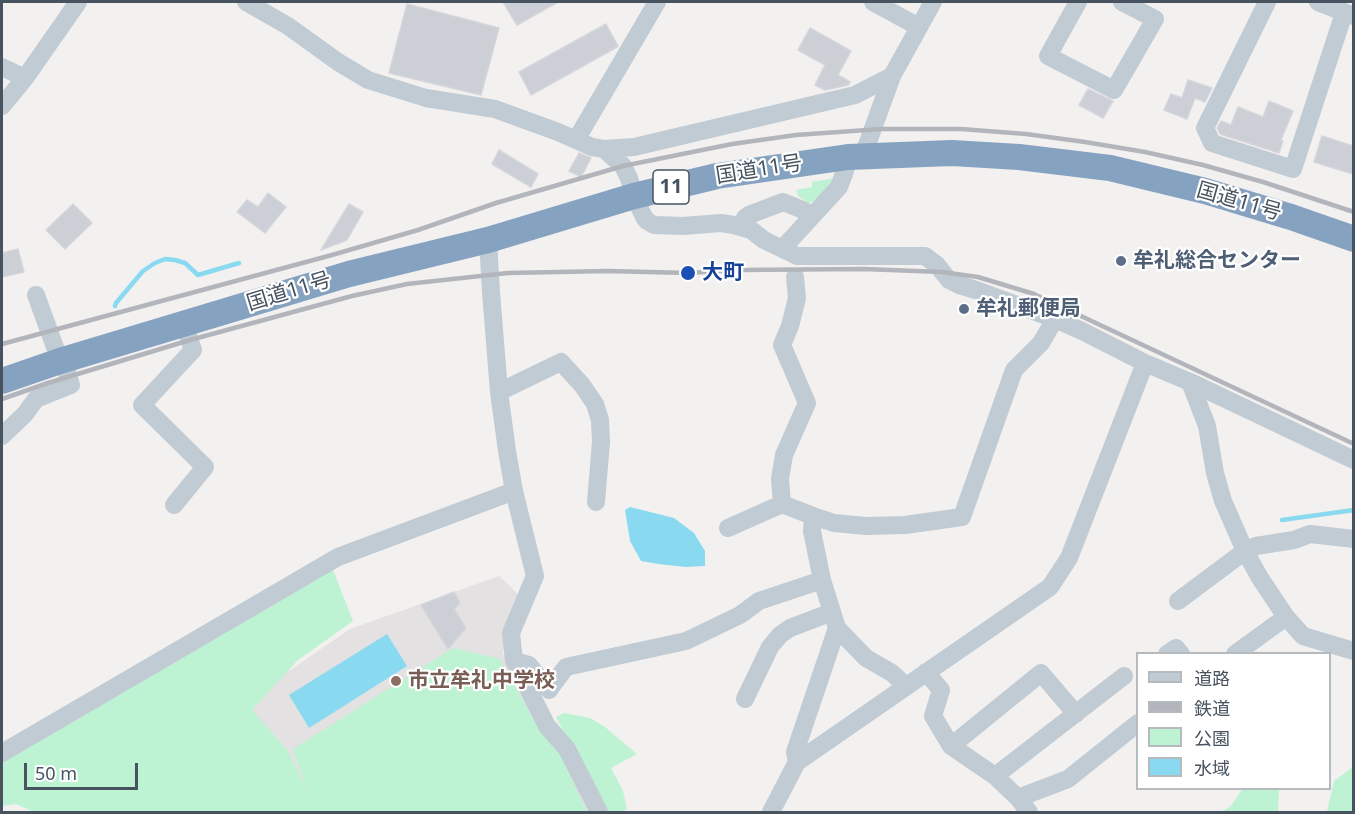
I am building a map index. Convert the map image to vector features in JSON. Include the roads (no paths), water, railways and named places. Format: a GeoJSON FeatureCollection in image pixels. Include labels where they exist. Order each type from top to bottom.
{"type":"FeatureCollection","features":[{"type":"Feature","properties":{"kind":"highway","name":"国道11号"},"geometry":{"type":"LineString","coordinates":[[2,381],[62,360],[349,274],[488,240],[634,196],[717,176],[856,157],[952,153],[1019,157],[1110,168],[1205,191],[1353,239]]}},
{"type":"Feature","properties":{"kind":"street"},"geometry":{"type":"LineString","coordinates":[[2,106],[25,78],[78,2]]}},
{"type":"Feature","properties":{"kind":"street"},"geometry":{"type":"LineString","coordinates":[[246,2],[288,26],[338,62],[369,80],[426,98],[495,109],[592,147],[604,149],[634,147],[855,95],[892,76]]}},
{"type":"Feature","properties":{"kind":"street"},"geometry":{"type":"LineString","coordinates":[[576,140],[657,2]]}},
{"type":"Feature","properties":{"kind":"street"},"geometry":{"type":"LineString","coordinates":[[873,2],[919,27]]}},
{"type":"Feature","properties":{"kind":"street"},"geometry":{"type":"LineString","coordinates":[[783,248],[839,187],[845,171],[856,157],[892,76],[933,2]]}},
{"type":"Feature","properties":{"kind":"street"},"geometry":{"type":"LineString","coordinates":[[1078,2],[1048,56],[1114,90],[1155,20],[1122,2]]}},
{"type":"Feature","properties":{"kind":"street"},"geometry":{"type":"LineString","coordinates":[[1267,2],[1205,128],[1212,142],[1293,169],[1349,14],[1318,2]]}},
{"type":"Feature","properties":{"kind":"street"},"geometry":{"type":"LineString","coordinates":[[2,67],[25,78]]}},
{"type":"Feature","properties":{"kind":"street"},"geometry":{"type":"LineString","coordinates":[[604,149],[623,166],[644,217],[654,225],[682,226],[721,223],[741,227],[751,230],[764,240],[797,256],[925,256],[937,265],[949,280],[959,285],[1082,331],[1145,363],[1353,460]]}},
{"type":"Feature","properties":{"kind":"street"},"geometry":{"type":"LineString","coordinates":[[741,227],[749,214],[783,202],[812,216]]}},
{"type":"Feature","properties":{"kind":"street"},"geometry":{"type":"LineString","coordinates":[[488,240],[499,392],[514,491],[535,576],[511,633],[514,661],[547,726],[567,749],[599,813]]}},
{"type":"Feature","properties":{"kind":"street"},"geometry":{"type":"LineString","coordinates":[[783,504],[780,478],[784,455],[807,403],[782,345],[798,298],[795,277]]}},
{"type":"Feature","properties":{"kind":"street"},"geometry":{"type":"LineString","coordinates":[[2,436],[25,414],[36,399],[71,385],[36,295]]}},
{"type":"Feature","properties":{"kind":"street"},"geometry":{"type":"LineString","coordinates":[[728,528],[783,504],[834,523],[866,526],[905,525],[962,517],[1014,370],[1041,343],[1054,320]]}},
{"type":"Feature","properties":{"kind":"street"},"geometry":{"type":"LineString","coordinates":[[174,505],[205,467],[142,405],[193,350],[184,323]]}},
{"type":"Feature","properties":{"kind":"street"},"geometry":{"type":"LineString","coordinates":[[499,392],[561,362],[582,385],[595,404],[600,420],[602,442],[596,502]]}},
{"type":"Feature","properties":{"kind":"street"},"geometry":{"type":"LineString","coordinates":[[776,810],[797,762],[1050,587],[1069,558],[1145,363]]}},
{"type":"Feature","properties":{"kind":"street"},"geometry":{"type":"LineString","coordinates":[[1190,382],[1207,426],[1215,473],[1223,501],[1245,551],[1260,578],[1303,636],[1353,651]]}},
{"type":"Feature","properties":{"kind":"street"},"geometry":{"type":"LineString","coordinates":[[2,753],[338,557],[514,491]]}},
{"type":"Feature","properties":{"kind":"street"},"geometry":{"type":"LineString","coordinates":[[813,516],[812,531],[822,580],[834,620],[866,658],[892,673],[906,686]]}},
{"type":"Feature","properties":{"kind":"street"},"geometry":{"type":"LineString","coordinates":[[1178,601],[1245,551],[1256,546],[1293,540],[1310,534],[1353,539]]}},
{"type":"Feature","properties":{"kind":"street"},"geometry":{"type":"LineString","coordinates":[[514,661],[529,665],[549,690],[566,667],[686,641],[740,615],[759,601],[822,580]]}},
{"type":"Feature","properties":{"kind":"street"},"geometry":{"type":"LineString","coordinates":[[1238,652],[1286,616]]}},
{"type":"Feature","properties":{"kind":"street"},"geometry":{"type":"LineString","coordinates":[[745,699],[770,647],[780,635],[790,628],[834,620]]}},
{"type":"Feature","properties":{"kind":"street"},"geometry":{"type":"LineString","coordinates":[[797,762],[795,752],[834,620]]}},
{"type":"Feature","properties":{"kind":"street"},"geometry":{"type":"LineString","coordinates":[[926,672],[941,690],[933,716],[951,746],[995,777],[1023,805],[1068,779],[1136,724]]}},
{"type":"Feature","properties":{"kind":"street"},"geometry":{"type":"LineString","coordinates":[[951,746],[1041,673],[1076,714]]}},
{"type":"Feature","properties":{"kind":"street"},"geometry":{"type":"LineString","coordinates":[[995,777],[1124,676]]}},
{"type":"Feature","properties":{"kind":"water"},"geometry":{"type":"Polygon","coordinates":[[[630,507],[674,518],[694,533],[705,551],[705,566],[686,567],[641,561],[630,541],[625,510],[630,507]]]}},
{"type":"Feature","properties":{"kind":"water"},"geometry":{"type":"Polygon","coordinates":[[[387,634],[407,666],[309,728],[289,695],[387,634]]]}},
{"type":"Feature","properties":{"kind":"waterway"},"geometry":{"type":"LineString","coordinates":[[115,306],[143,271],[165,259],[185,263],[198,275],[239,263]]}},
{"type":"Feature","properties":{"kind":"waterway"},"geometry":{"type":"LineString","coordinates":[[1282,520],[1354,510]]}},
{"type":"Feature","properties":{"kind":"railway"},"geometry":{"type":"LineString","coordinates":[[2,344],[332,255],[623,166],[732,144],[796,135],[881,129],[961,129],[1026,134],[1085,142],[1203,165],[1354,212]]}},
{"type":"Feature","properties":{"kind":"railway"},"geometry":{"type":"LineString","coordinates":[[2,399],[190,340],[352,296],[407,284],[508,273],[608,271],[688,273],[739,270],[864,269],[942,272],[978,277],[1034,294],[1354,444]]}},
{"type":"Feature","properties":{"kind":"place","name":"牟礼総合センター"},"geometry":{"type":"Point","coordinates":[1121,261]}},
{"type":"Feature","properties":{"kind":"place","name":"大町"},"geometry":{"type":"Point","coordinates":[688,273]}},
{"type":"Feature","properties":{"kind":"place","name":"牟礼郵便局"},"geometry":{"type":"Point","coordinates":[964,309]}},
{"type":"Feature","properties":{"kind":"place","name":"市立牟礼中学校"},"geometry":{"type":"Point","coordinates":[396,681]}}]}
